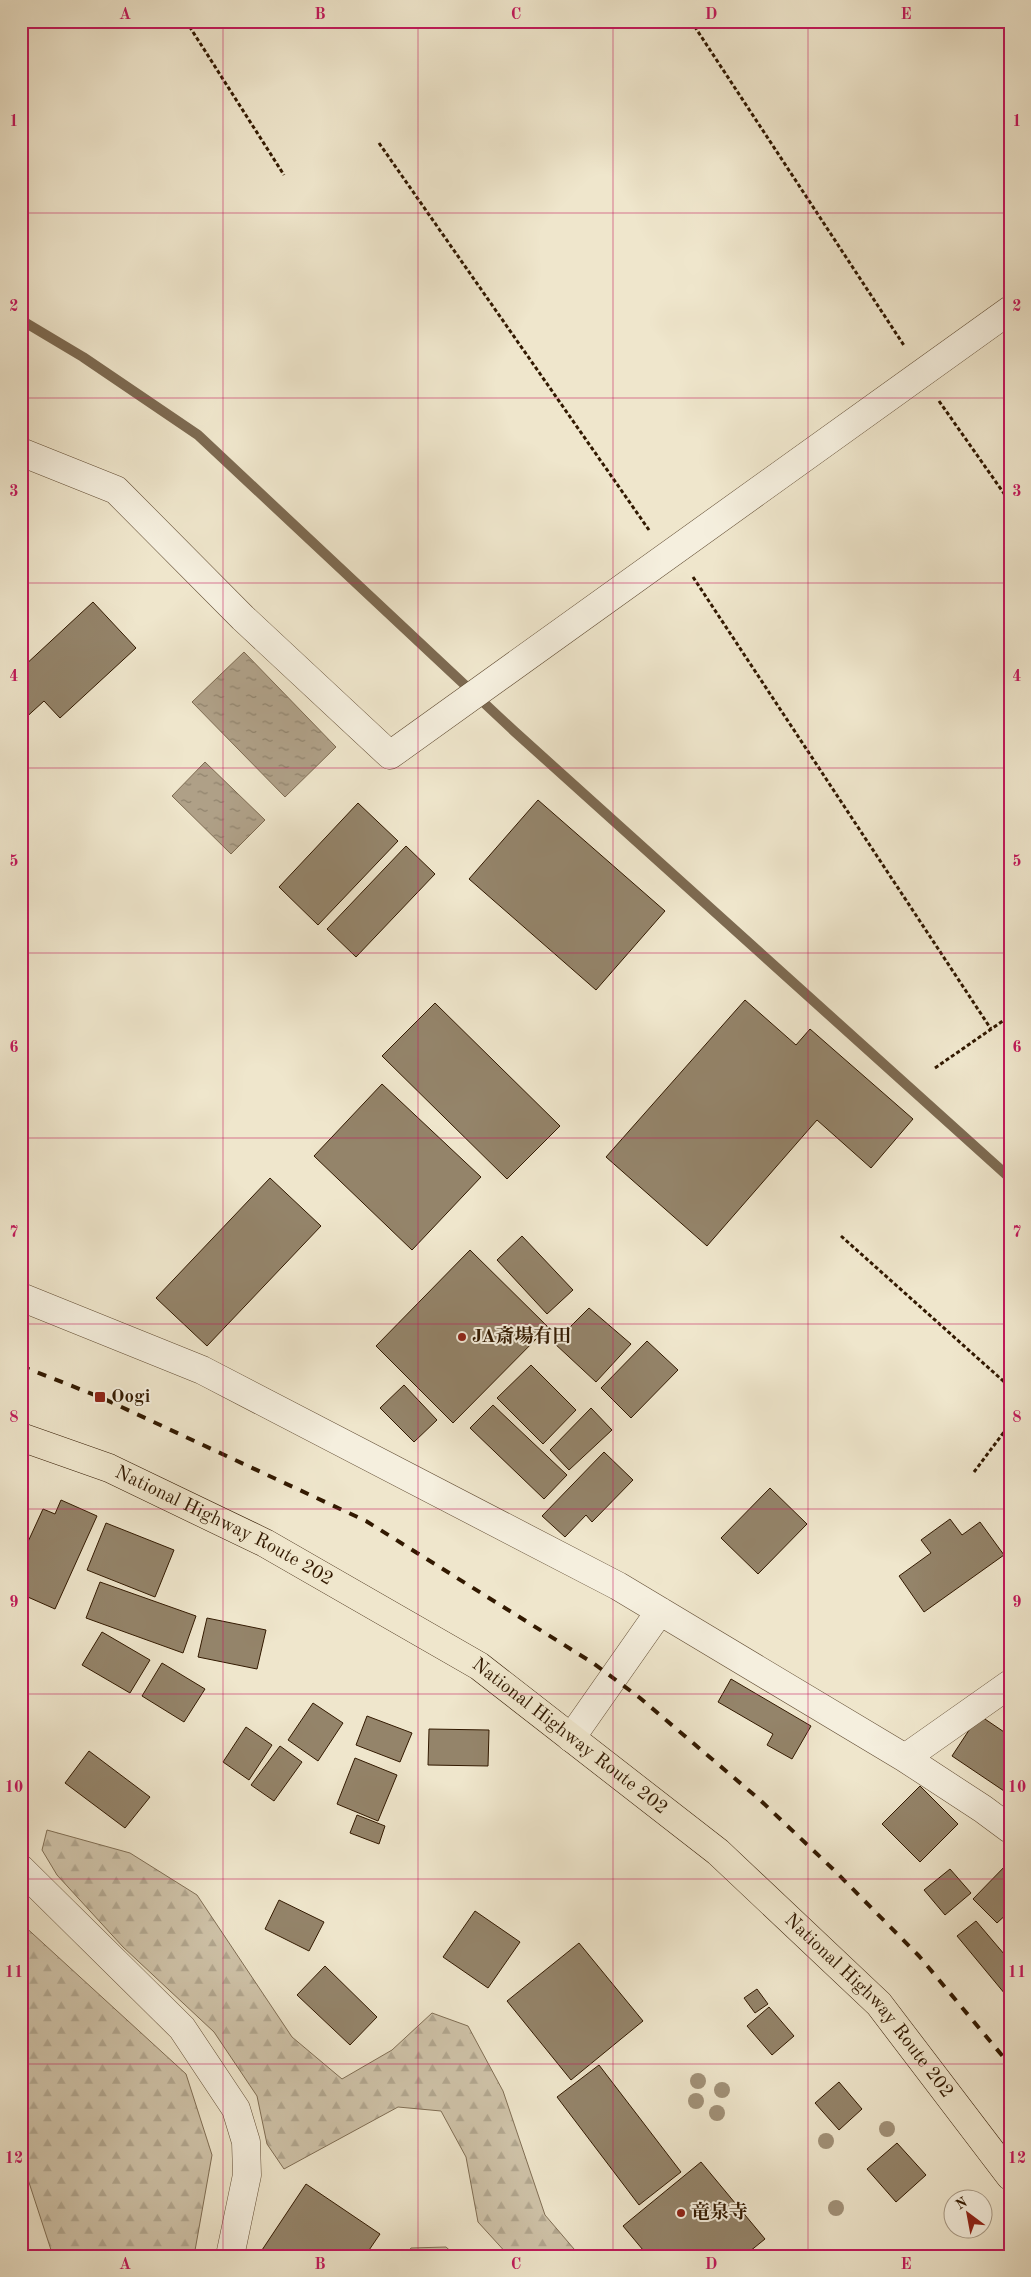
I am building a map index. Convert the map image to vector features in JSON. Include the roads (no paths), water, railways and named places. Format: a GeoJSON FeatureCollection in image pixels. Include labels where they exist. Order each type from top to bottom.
{"type":"FeatureCollection","features":[{"type":"Feature","properties":{"kind":"highway","name":"National Highway Route 202"},"geometry":{"type":"LineString","coordinates":[[21,1437],[109,1468],[265,1544],[479,1666],[718,1852],[879,2004],[1010,2176]]}},
{"type":"Feature","properties":{"kind":"street"},"geometry":{"type":"LineString","coordinates":[[21,452],[116,490],[243,618],[390,755],[1010,310]]}},
{"type":"Feature","properties":{"kind":"street"},"geometry":{"type":"LineString","coordinates":[[21,1296],[202,1370],[618,1586],[905,1758],[1010,1829]]}},
{"type":"Feature","properties":{"kind":"street"},"geometry":{"type":"LineString","coordinates":[[571,1738],[660,1611]]}},
{"type":"Feature","properties":{"kind":"street"},"geometry":{"type":"LineString","coordinates":[[905,1758],[1010,1684]]}},
{"type":"Feature","properties":{"kind":"street"},"geometry":{"type":"LineString","coordinates":[[21,1869],[182,2028],[236,2110],[246,2142],[247,2175],[230,2256]]}},
{"type":"Feature","properties":{"kind":"water"},"geometry":{"type":"Polygon","coordinates":[[[244,652],[336,747],[285,797],[192,702],[244,652]]]}},
{"type":"Feature","properties":{"kind":"water"},"geometry":{"type":"Polygon","coordinates":[[[205,762],[265,820],[231,854],[172,796],[205,762]]]}},
{"type":"Feature","properties":{"kind":"waterway"},"geometry":{"type":"LineString","coordinates":[[21,320],[83,357],[198,435],[514,731],[1010,1178]]}},
{"type":"Feature","properties":{"kind":"railway"},"geometry":{"type":"LineString","coordinates":[[21,1366],[100,1397],[366,1521],[593,1663],[640,1698],[759,1799],[835,1871],[919,1956],[1010,2065]]}},
{"type":"Feature","properties":{"kind":"place","name":"JA斎場有田"},"geometry":{"type":"Point","coordinates":[462,1337]}},
{"type":"Feature","properties":{"kind":"place","name":"Oogi"},"geometry":{"type":"Point","coordinates":[100,1397]}},
{"type":"Feature","properties":{"kind":"place","name":"竜泉寺"},"geometry":{"type":"Point","coordinates":[681,2213]}}]}
